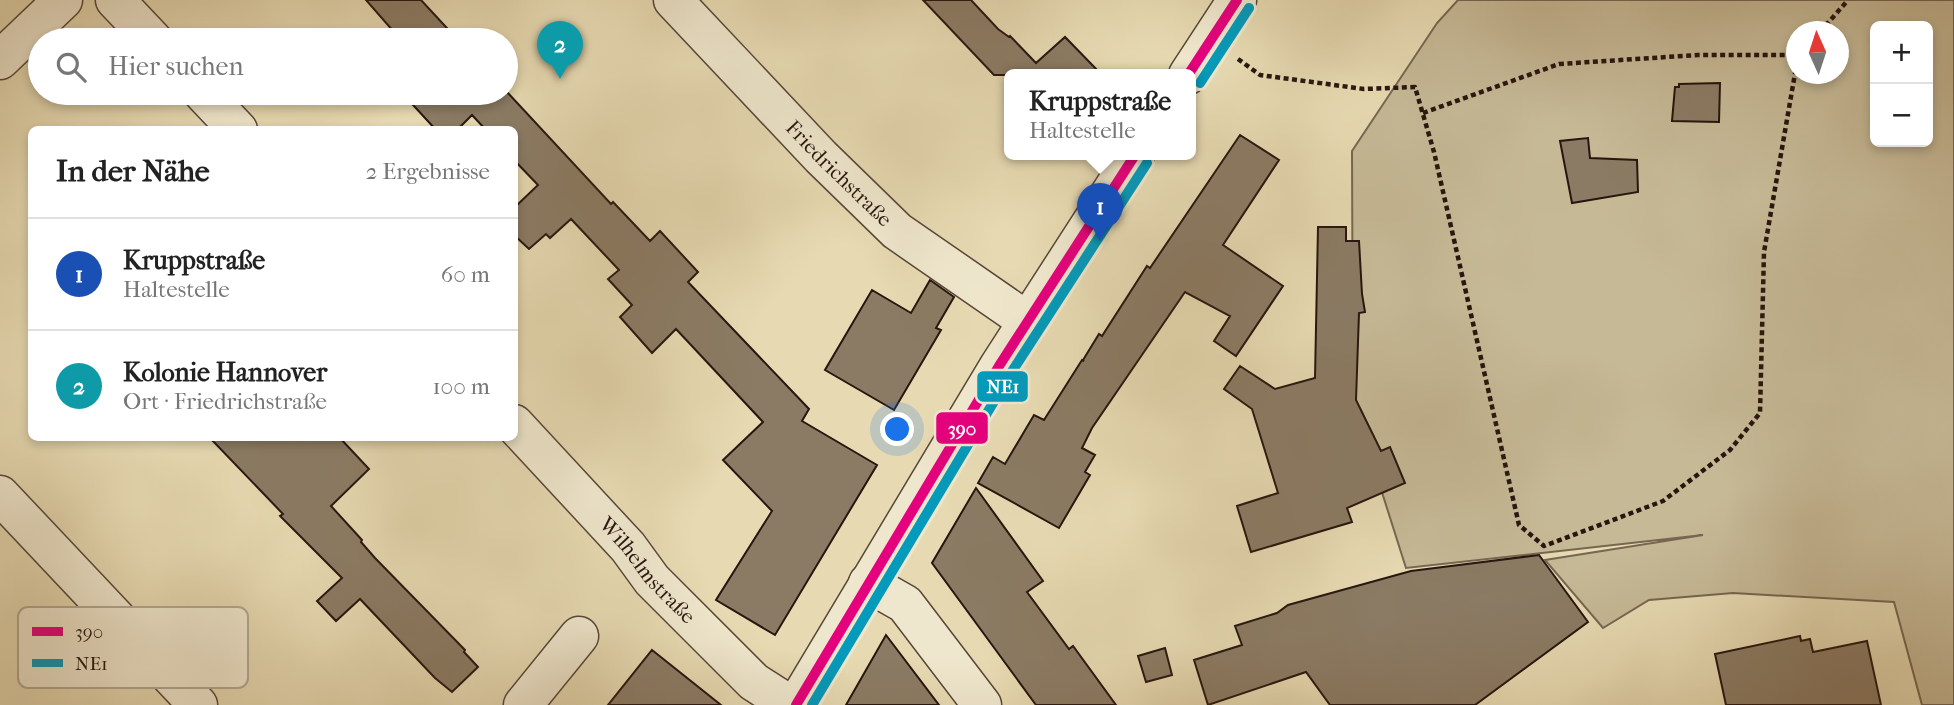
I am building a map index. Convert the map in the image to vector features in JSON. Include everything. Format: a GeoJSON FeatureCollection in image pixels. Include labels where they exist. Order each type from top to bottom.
{"type":"FeatureCollection","features":[{"type":"Feature","properties":{"kind":"street"},"geometry":{"type":"LineString","coordinates":[[34,28],[63,0]]}},
{"type":"Feature","properties":{"kind":"street"},"geometry":{"type":"LineString","coordinates":[[115,0],[142,28]]}},
{"type":"Feature","properties":{"kind":"street","name":"Friedrichstraße"},"geometry":{"type":"LineString","coordinates":[[673,0],[821,157],[897,230],[1027,321]]}},
{"type":"Feature","properties":{"kind":"street"},"geometry":{"type":"LineString","coordinates":[[1192,69],[1226,12]]}},
{"type":"Feature","properties":{"kind":"street"},"geometry":{"type":"LineString","coordinates":[[0,60],[28,33]]}},
{"type":"Feature","properties":{"kind":"street"},"geometry":{"type":"LineString","coordinates":[[214,105],[234,126]]}},
{"type":"Feature","properties":{"kind":"street"},"geometry":{"type":"LineString","coordinates":[[796,705],[1027,321],[1132,160]]}},
{"type":"Feature","properties":{"kind":"street","name":"Wilhelmstraße"},"geometry":{"type":"LineString","coordinates":[[518,428],[628,547],[652,580],[754,682],[790,705]]}},
{"type":"Feature","properties":{"kind":"street"},"geometry":{"type":"LineString","coordinates":[[0,495],[106,607]]}},
{"type":"Feature","properties":{"kind":"street"},"geometry":{"type":"LineString","coordinates":[[868,583],[905,604],[982,705]]}},
{"type":"Feature","properties":{"kind":"street"},"geometry":{"type":"LineString","coordinates":[[523,705],[579,636]]}},
{"type":"Feature","properties":{"kind":"street"},"geometry":{"type":"LineString","coordinates":[[182,688],[198,705]]}},
{"type":"Feature","properties":{"kind":"path"},"geometry":{"type":"LineString","coordinates":[[1829,21],[1848,0]]}},
{"type":"Feature","properties":{"kind":"path"},"geometry":{"type":"LineString","coordinates":[[1226,12],[1260,75],[1364,89],[1415,87],[1434,152],[1519,525],[1544,545],[1663,501],[1730,450],[1760,413],[1765,252],[1793,84]]}},
{"type":"Feature","properties":{"kind":"path"},"geometry":{"type":"LineString","coordinates":[[1423,113],[1559,64],[1698,55],[1786,55]]}},
{"type":"Feature","properties":{"kind":"shaded area"},"geometry":{"type":"Polygon","coordinates":[[[1458,0],[1954,0],[1954,705],[1922,705],[1894,602],[1733,593],[1649,600],[1603,628],[1545,560],[1703,535],[1406,568],[1353,401],[1352,151],[1437,23],[1458,0]]]}},
{"type":"Feature","properties":{"kind":"building"},"geometry":{"type":"Polygon","coordinates":[[[366,0],[421,0],[447,28],[390,28],[366,0]]]}},
{"type":"Feature","properties":{"kind":"building"},"geometry":{"type":"Polygon","coordinates":[[[923,0],[971,0],[1036,63],[1065,37],[1096,69],[1004,69],[1004,75],[994,75],[923,0]]]}},
{"type":"Feature","properties":{"kind":"building"},"geometry":{"type":"Polygon","coordinates":[[[1720,83],[1719,122],[1672,121],[1675,87],[1679,87],[1679,84],[1720,83]]]}},
{"type":"Feature","properties":{"kind":"building"},"geometry":{"type":"Polygon","coordinates":[[[518,104],[611,204],[613,202],[650,241],[660,231],[698,272],[688,282],[809,409],[802,421],[877,465],[775,635],[716,600],[772,511],[723,460],[763,422],[676,329],[652,353],[620,317],[632,305],[608,279],[619,270],[571,219],[550,238],[546,234],[529,249],[518,239],[518,204],[538,185],[518,164],[518,126],[482,126],[472,115],[461,126],[432,126],[413,105],[518,104]]]}},
{"type":"Feature","properties":{"kind":"building"},"geometry":{"type":"Polygon","coordinates":[[[1240,135],[1279,160],[1223,245],[1283,286],[1236,356],[1214,341],[1230,316],[1185,292],[1092,428],[1082,448],[1095,455],[1085,472],[1090,475],[1059,528],[978,483],[993,457],[1005,464],[1034,415],[1044,420],[1099,334],[1102,336],[1147,266],[1150,268],[1240,135]]]}},
{"type":"Feature","properties":{"kind":"building"},"geometry":{"type":"Polygon","coordinates":[[[1588,138],[1590,158],[1637,160],[1638,192],[1572,203],[1560,141],[1588,138]]]}},
{"type":"Feature","properties":{"kind":"building"},"geometry":{"type":"Polygon","coordinates":[[[1318,227],[1346,227],[1346,241],[1359,241],[1365,312],[1359,313],[1356,400],[1381,451],[1390,447],[1405,483],[1347,508],[1352,522],[1251,552],[1237,506],[1278,493],[1252,409],[1224,389],[1240,366],[1275,389],[1315,378],[1318,227]]]}},
{"type":"Feature","properties":{"kind":"building"},"geometry":{"type":"Polygon","coordinates":[[[930,280],[954,297],[936,328],[941,330],[894,410],[825,370],[872,290],[911,313],[930,280]]]}},
{"type":"Feature","properties":{"kind":"building"},"geometry":{"type":"Polygon","coordinates":[[[213,441],[343,441],[369,469],[331,506],[375,558],[465,650],[478,667],[452,692],[435,678],[360,599],[336,621],[317,601],[342,578],[280,516],[283,514],[213,441]]]}},
{"type":"Feature","properties":{"kind":"building"},"geometry":{"type":"Polygon","coordinates":[[[976,488],[1043,581],[1027,592],[1069,649],[1073,646],[1116,705],[1036,705],[932,563],[976,488]]]}},
{"type":"Feature","properties":{"kind":"building"},"geometry":{"type":"Polygon","coordinates":[[[1539,555],[1588,622],[1475,705],[1330,705],[1306,672],[1208,705],[1194,660],[1242,645],[1235,626],[1277,613],[1288,605],[1411,571],[1539,555]]]}},
{"type":"Feature","properties":{"kind":"building"},"geometry":{"type":"Polygon","coordinates":[[[886,635],[939,705],[846,705],[886,635]]]}},
{"type":"Feature","properties":{"kind":"building"},"geometry":{"type":"Polygon","coordinates":[[[1800,636],[1801,641],[1810,639],[1813,652],[1867,641],[1881,705],[1726,705],[1715,654],[1800,636]]]}},
{"type":"Feature","properties":{"kind":"building"},"geometry":{"type":"Polygon","coordinates":[[[1165,648],[1172,675],[1146,682],[1138,656],[1165,648]]]}},
{"type":"Feature","properties":{"kind":"building"},"geometry":{"type":"Polygon","coordinates":[[[652,650],[721,705],[608,705],[652,650]]]}},
{"type":"Feature","properties":{"kind":"transit line","name":"390"},"geometry":{"type":"LineString","coordinates":[[1192,69],[1237,0]]}},
{"type":"Feature","properties":{"kind":"transit line","name":"NE1"},"geometry":{"type":"LineString","coordinates":[[1200,83],[1249,8]]}},
{"type":"Feature","properties":{"kind":"transit line","name":"390"},"geometry":{"type":"LineString","coordinates":[[796,705],[999,366],[1132,160]]}},
{"type":"Feature","properties":{"kind":"transit line","name":"NE1"},"geometry":{"type":"LineString","coordinates":[[812,705],[1011,373],[1147,163]]}},
{"type":"Feature","properties":{"kind":"place","name":"Kolonie Hannover"},"geometry":{"type":"Point","coordinates":[560,79]}},
{"type":"Feature","properties":{"kind":"place","name":"Kruppstraße"},"geometry":{"type":"Point","coordinates":[1100,241]}}]}
